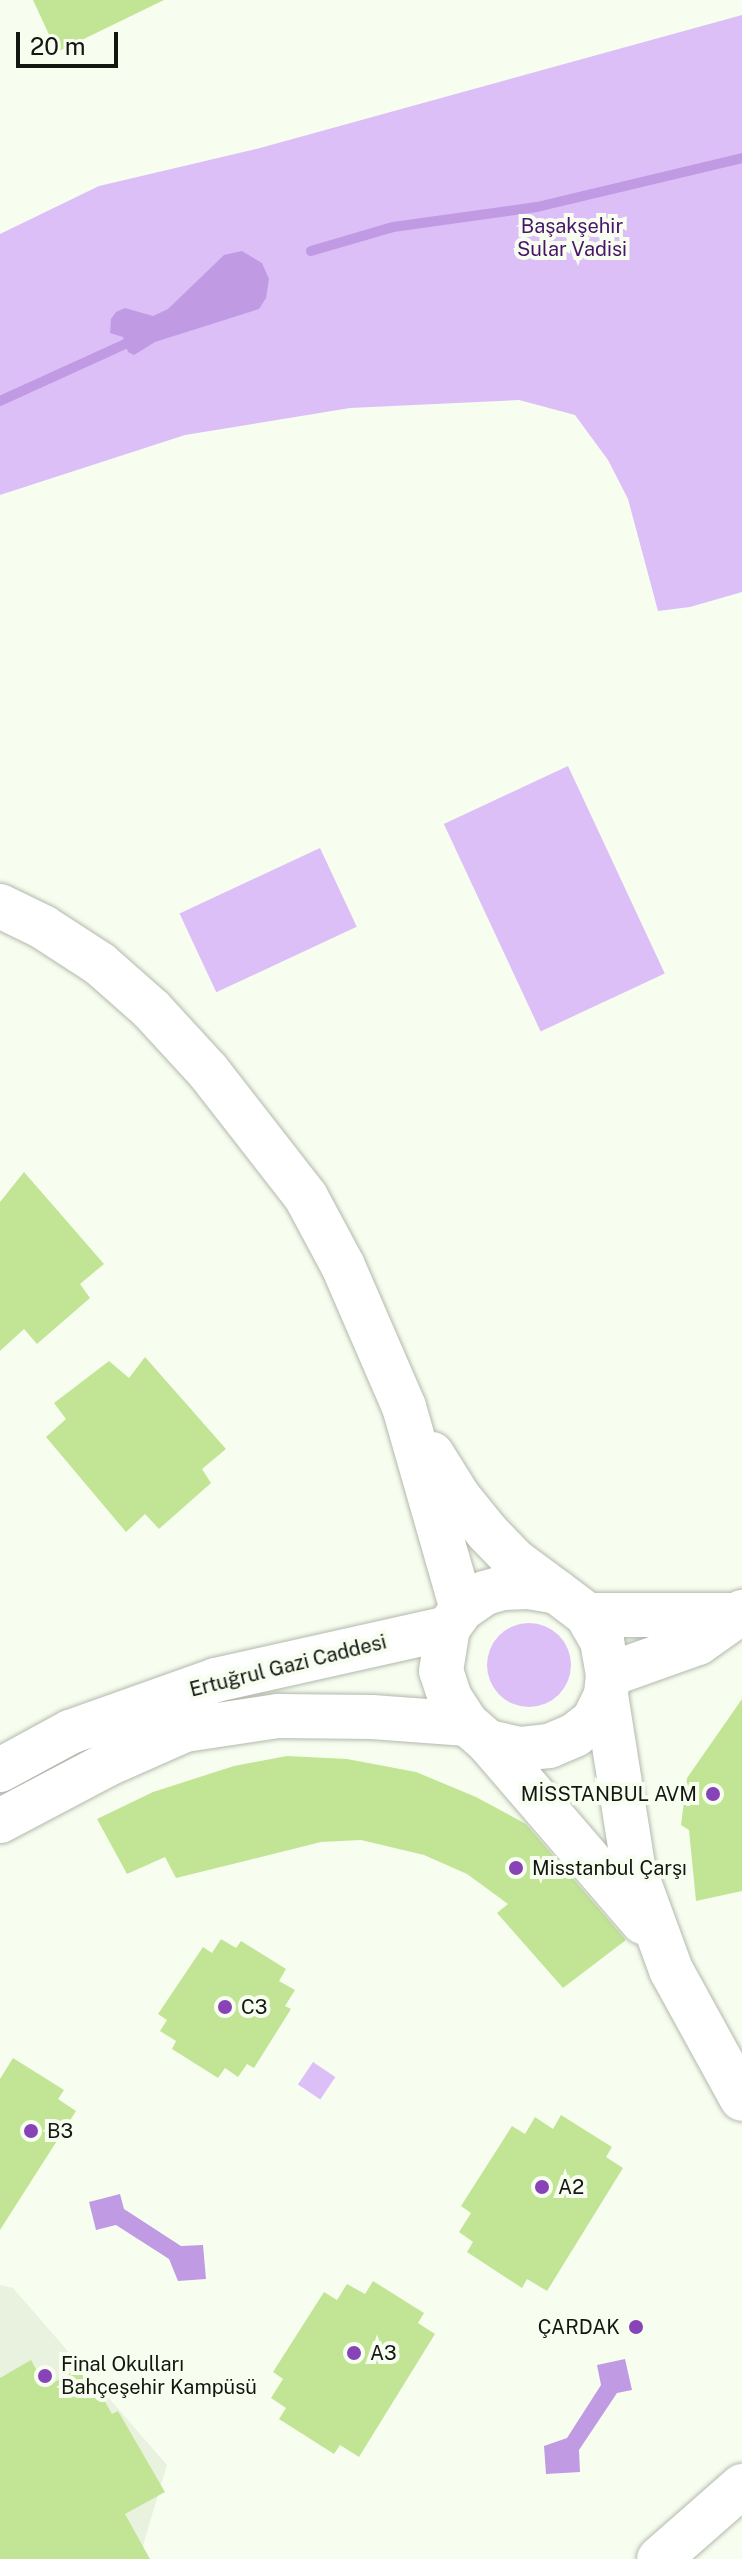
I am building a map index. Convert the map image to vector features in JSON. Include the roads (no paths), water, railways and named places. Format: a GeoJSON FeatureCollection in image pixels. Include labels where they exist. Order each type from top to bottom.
{"type":"FeatureCollection","features":[{"type":"Feature","properties":{"kind":"street"},"geometry":{"type":"LineString","coordinates":[[0,906],[43,927],[100,964],[151,1009],[208,1071],[306,1197],[343,1266],[404,1407],[428,1480],[455,1618],[441,1671],[450,1698],[660,1942]]}},
{"type":"Feature","properties":{"kind":"street"},"geometry":{"type":"LineString","coordinates":[[404,1407],[458,1496],[487,1532],[515,1561],[572,1604],[602,1641],[633,1866],[660,1942],[691,2011],[742,2099]]}},
{"type":"Feature","properties":{"kind":"street"},"geometry":{"type":"LineString","coordinates":[[455,1618],[485,1593],[503,1588],[529,1587],[572,1604],[738,1613]]}},
{"type":"Feature","properties":{"kind":"street"},"geometry":{"type":"LineString","coordinates":[[478,1733],[519,1749],[549,1746],[575,1735],[594,1720],[607,1685],[698,1643],[738,1613]]}},
{"type":"Feature","properties":{"kind":"street","name":"Ertuğrul Gazi Caddesi"},"geometry":{"type":"LineString","coordinates":[[0,1770],[70,1732],[216,1680],[455,1618]]}},
{"type":"Feature","properties":{"kind":"street","name":"Ertuğrul Gazi Caddesi"},"geometry":{"type":"LineString","coordinates":[[0,1821],[106,1765],[185,1730],[278,1716],[372,1717],[478,1733]]}},
{"type":"Feature","properties":{"kind":"street"},"geometry":{"type":"LineString","coordinates":[[659,2559],[742,2486]]}},
{"type":"Feature","properties":{"kind":"waterway"},"geometry":{"type":"LineString","coordinates":[[311,251],[393,227],[537,207],[742,158]]}},
{"type":"Feature","properties":{"kind":"waterway"},"geometry":{"type":"LineString","coordinates":[[0,401],[127,343]]}},
{"type":"Feature","properties":{"kind":"place","name":"MİSSTANBUL AVM"},"geometry":{"type":"Point","coordinates":[713,1794]}},
{"type":"Feature","properties":{"kind":"place","name":"Misstanbul Çarşı"},"geometry":{"type":"Point","coordinates":[516,1868]}},
{"type":"Feature","properties":{"kind":"place","name":"C3"},"geometry":{"type":"Point","coordinates":[225,2007]}},
{"type":"Feature","properties":{"kind":"place","name":"B3"},"geometry":{"type":"Point","coordinates":[31,2131]}},
{"type":"Feature","properties":{"kind":"place","name":"A2"},"geometry":{"type":"Point","coordinates":[542,2187]}},
{"type":"Feature","properties":{"kind":"place","name":"ÇARDAK"},"geometry":{"type":"Point","coordinates":[636,2327]}},
{"type":"Feature","properties":{"kind":"place","name":"A3"},"geometry":{"type":"Point","coordinates":[354,2353]}},
{"type":"Feature","properties":{"kind":"place","name":"Final Okulları Bahçeşehir Kampüsü"},"geometry":{"type":"Point","coordinates":[45,2376]}},
{"type":"Feature","properties":{"kind":"park label","name":"Başakşehir Sular Vadisi"},"geometry":{"type":"Point","coordinates":[572,238]}}]}
